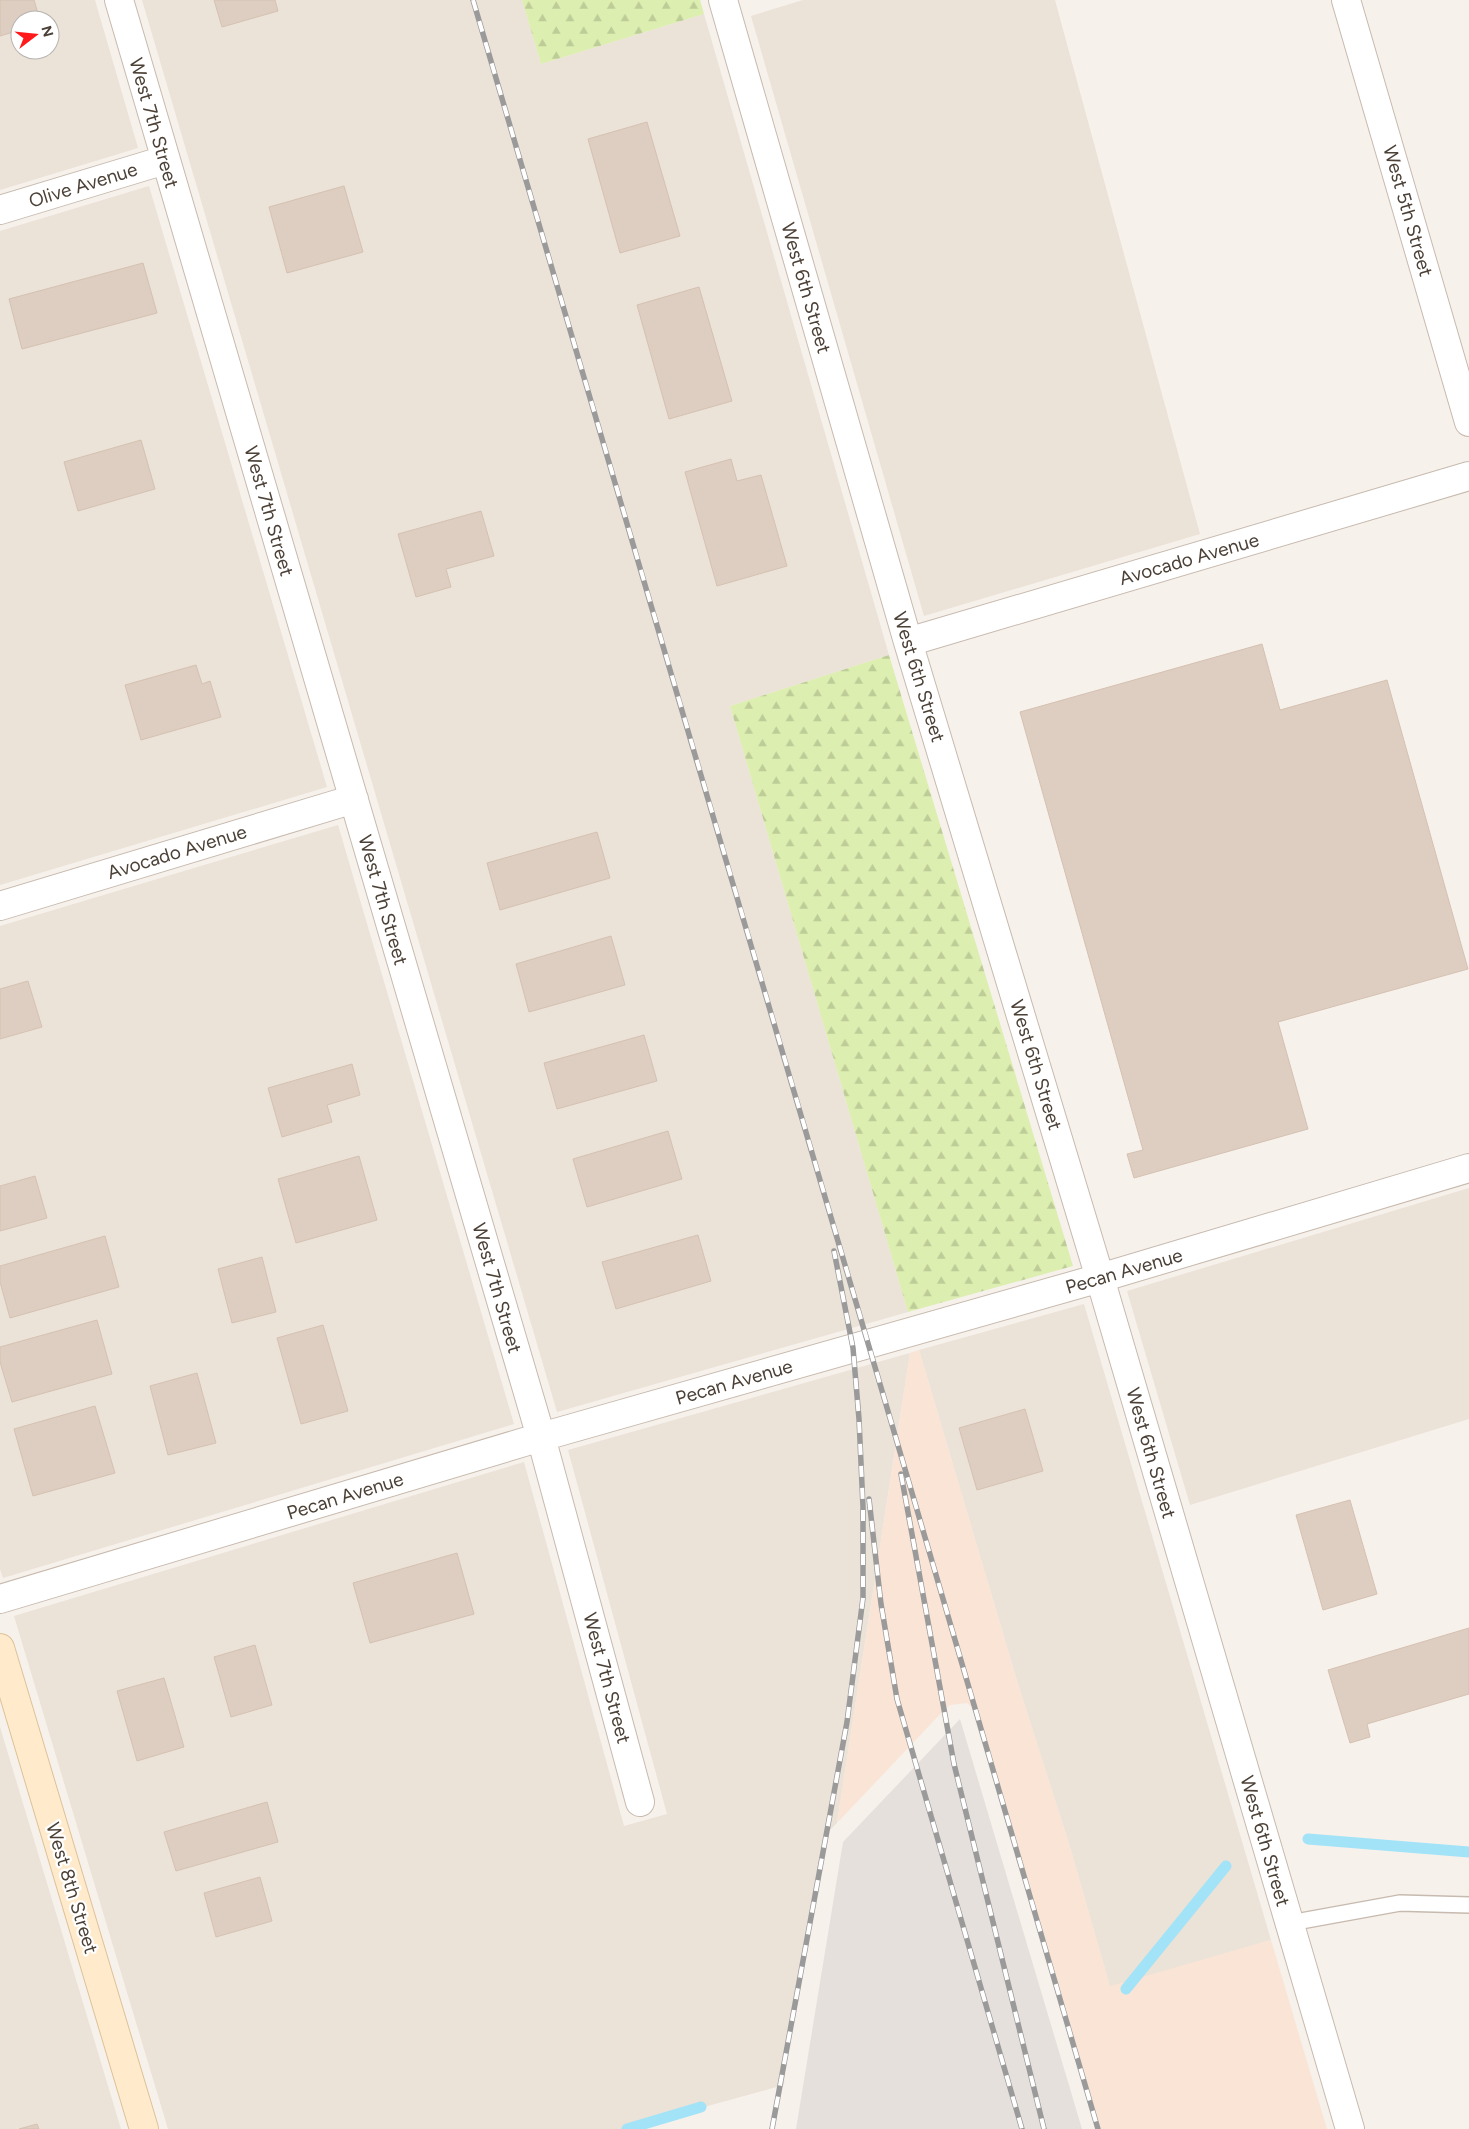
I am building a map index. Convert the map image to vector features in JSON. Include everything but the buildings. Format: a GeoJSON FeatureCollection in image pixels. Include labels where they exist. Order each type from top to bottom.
{"type":"FeatureCollection","features":[{"type":"Feature","properties":{"kind":"street","name":"West 7th Street"},"geometry":{"type":"LineString","coordinates":[[119,0],[540,1437],[640,1802]]}},
{"type":"Feature","properties":{"kind":"street","name":"West 5th Street"},"geometry":{"type":"LineString","coordinates":[[1346,0],[1469,422]]}},
{"type":"Feature","properties":{"kind":"street","name":"West 6th Street"},"geometry":{"type":"LineString","coordinates":[[727,1],[908,642],[1100,1278],[1350,2129]]}},
{"type":"Feature","properties":{"kind":"street","name":"Olive Avenue"},"geometry":{"type":"LineString","coordinates":[[0,210],[165,160]]}},
{"type":"Feature","properties":{"kind":"street","name":"Avocado Avenue"},"geometry":{"type":"LineString","coordinates":[[908,642],[1469,476]]}},
{"type":"Feature","properties":{"kind":"street","name":"Avocado Avenue"},"geometry":{"type":"LineString","coordinates":[[0,906],[354,799]]}},
{"type":"Feature","properties":{"kind":"street","name":"Pecan Avenue"},"geometry":{"type":"LineString","coordinates":[[0,1599],[540,1437],[1100,1278],[1469,1168]]}},
{"type":"Feature","properties":{"kind":"street","name":"West 8th Street"},"geometry":{"type":"LineString","coordinates":[[0,1648],[144,2129]]}},
{"type":"Feature","properties":{"kind":"lane"},"geometry":{"type":"LineString","coordinates":[[1290,1923],[1400,1903],[1469,1906]]}},
{"type":"Feature","properties":{"kind":"shaded area"},"geometry":{"type":"Polygon","coordinates":[[[0,0],[95,0],[138,148],[0,190],[0,0]]]}},
{"type":"Feature","properties":{"kind":"shaded area"},"geometry":{"type":"Polygon","coordinates":[[[142,0],[522,0],[541,64],[704,14],[889,655],[730,706],[908,1312],[557,1412],[142,0]]]}},
{"type":"Feature","properties":{"kind":"shaded area"},"geometry":{"type":"Polygon","coordinates":[[[803,0],[1055,0],[1200,534],[924,616],[751,16],[803,0]]]}},
{"type":"Feature","properties":{"kind":"shaded area"},"geometry":{"type":"Polygon","coordinates":[[[149,186],[327,787],[0,885],[0,231],[149,186]]]}},
{"type":"Feature","properties":{"kind":"shaded area"},"geometry":{"type":"Polygon","coordinates":[[[338,825],[514,1424],[3,1578],[0,1569],[0,926],[338,825]]]}},
{"type":"Feature","properties":{"kind":"shaded area"},"geometry":{"type":"Polygon","coordinates":[[[1469,1188],[1469,1419],[1190,1505],[1127,1291],[1469,1188]]]}},
{"type":"Feature","properties":{"kind":"shaded area"},"geometry":{"type":"Polygon","coordinates":[[[1084,1304],[1271,1940],[1110,1987],[1070,1847],[1017,1681],[919,1350],[1084,1304]]]}},
{"type":"Feature","properties":{"kind":"shaded area"},"geometry":{"type":"Polygon","coordinates":[[[919,1350],[1017,1681],[1070,1847],[1110,1986],[1271,1940],[1327,2129],[1101,2129],[976,1710],[967,1703],[950,1705],[945,1709],[837,1823],[910,1353],[919,1350]]]}},
{"type":"Feature","properties":{"kind":"shaded area"},"geometry":{"type":"Polygon","coordinates":[[[910,1353],[837,1823],[828,1832],[824,1841],[798,2002],[787,2046],[784,2085],[624,2129],[168,2129],[14,1616],[524,1462],[624,1826],[667,1814],[568,1450],[910,1353]]]}},
{"type":"Feature","properties":{"kind":"shaded area"},"geometry":{"type":"Polygon","coordinates":[[[960,1719],[1082,2129],[796,2129],[843,1842],[960,1719]]]}},
{"type":"Feature","properties":{"kind":"shaded area"},"geometry":{"type":"Polygon","coordinates":[[[0,1727],[121,2129],[0,2129],[0,1727]]]}},
{"type":"Feature","properties":{"kind":"green space"},"geometry":{"type":"Polygon","coordinates":[[[522,0],[700,0],[704,14],[541,64],[522,0]]]}},
{"type":"Feature","properties":{"kind":"green space"},"geometry":{"type":"Polygon","coordinates":[[[889,655],[1073,1266],[908,1312],[730,706],[889,655]]]}},
{"type":"Feature","properties":{"kind":"waterway"},"geometry":{"type":"LineString","coordinates":[[1308,1839],[1469,1852]]}},
{"type":"Feature","properties":{"kind":"waterway"},"geometry":{"type":"LineString","coordinates":[[1126,1989],[1226,1866]]}},
{"type":"Feature","properties":{"kind":"waterway"},"geometry":{"type":"LineString","coordinates":[[627,2129],[701,2107]]}},
{"type":"Feature","properties":{"kind":"railway"},"geometry":{"type":"LineString","coordinates":[[473,0],[1098,2129]]}},
{"type":"Feature","properties":{"kind":"railway"},"geometry":{"type":"LineString","coordinates":[[772,2129],[847,1722],[863,1598],[863,1507],[859,1419],[853,1348],[834,1251]]}},
{"type":"Feature","properties":{"kind":"railway"},"geometry":{"type":"LineString","coordinates":[[901,1474],[954,1764],[1044,2129]]}},
{"type":"Feature","properties":{"kind":"railway"},"geometry":{"type":"LineString","coordinates":[[869,1499],[881,1604],[897,1699],[1022,2129]]}}]}
